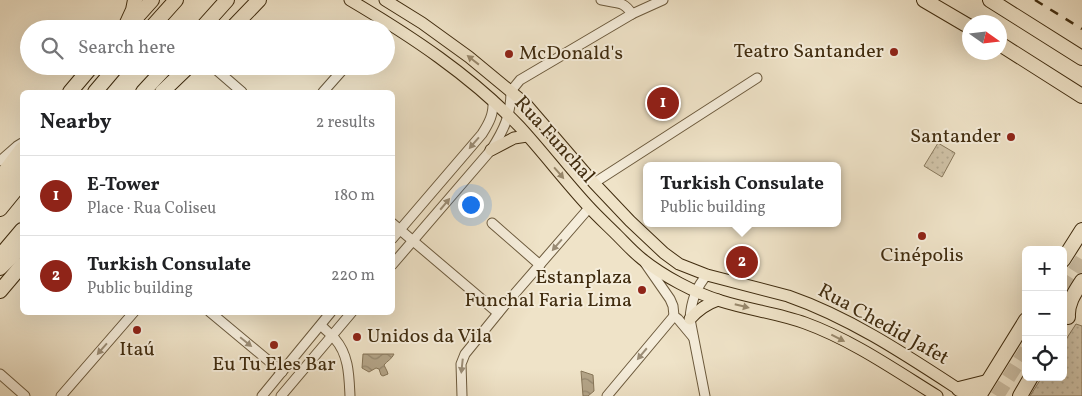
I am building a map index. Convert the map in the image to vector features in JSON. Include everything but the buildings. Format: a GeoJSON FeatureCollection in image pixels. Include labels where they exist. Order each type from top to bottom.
{"type":"FeatureCollection","features":[{"type":"Feature","properties":{"kind":"highway"},"geometry":{"type":"LineString","coordinates":[[129,20],[135,0]]}},
{"type":"Feature","properties":{"kind":"highway"},"geometry":{"type":"LineString","coordinates":[[133,20],[152,0]]}},
{"type":"Feature","properties":{"kind":"highway"},"geometry":{"type":"LineString","coordinates":[[158,20],[176,0]]}},
{"type":"Feature","properties":{"kind":"highway"},"geometry":{"type":"LineString","coordinates":[[209,20],[227,0]]}},
{"type":"Feature","properties":{"kind":"highway"},"geometry":{"type":"LineString","coordinates":[[245,14],[252,0]]}},
{"type":"Feature","properties":{"kind":"highway"},"geometry":{"type":"LineString","coordinates":[[239,20],[258,0]]}},
{"type":"Feature","properties":{"kind":"highway"},"geometry":{"type":"LineString","coordinates":[[924,0],[962,22]]}},
{"type":"Feature","properties":{"kind":"highway"},"geometry":{"type":"LineString","coordinates":[[990,0],[1082,60]]}},
{"type":"Feature","properties":{"kind":"highway"},"geometry":{"type":"LineString","coordinates":[[1007,48],[1082,96]]}},
{"type":"Feature","properties":{"kind":"highway"},"geometry":{"type":"LineString","coordinates":[[1043,71],[1082,88]]}},
{"type":"Feature","properties":{"kind":"highway"},"geometry":{"type":"LineString","coordinates":[[72,90],[84,75]]}},
{"type":"Feature","properties":{"kind":"highway"},"geometry":{"type":"LineString","coordinates":[[97,90],[110,75]]}},
{"type":"Feature","properties":{"kind":"highway"},"geometry":{"type":"LineString","coordinates":[[145,90],[159,75]]}},
{"type":"Feature","properties":{"kind":"highway"},"geometry":{"type":"LineString","coordinates":[[164,90],[180,75]]}},
{"type":"Feature","properties":{"kind":"highway"},"geometry":{"type":"LineString","coordinates":[[178,90],[191,75]]}},
{"type":"Feature","properties":{"kind":"highway"},"geometry":{"type":"LineString","coordinates":[[0,178],[20,152]]}},
{"type":"Feature","properties":{"kind":"highway"},"geometry":{"type":"LineString","coordinates":[[0,194],[20,169]]}},
{"type":"Feature","properties":{"kind":"highway"},"geometry":{"type":"LineString","coordinates":[[0,210],[20,185]]}},
{"type":"Feature","properties":{"kind":"highway"},"geometry":{"type":"LineString","coordinates":[[1067,254],[1082,230]]}},
{"type":"Feature","properties":{"kind":"highway"},"geometry":{"type":"LineString","coordinates":[[0,256],[20,232]]}},
{"type":"Feature","properties":{"kind":"highway"},"geometry":{"type":"LineString","coordinates":[[1067,263],[1082,247]]}},
{"type":"Feature","properties":{"kind":"highway"},"geometry":{"type":"LineString","coordinates":[[0,268],[20,249]]}},
{"type":"Feature","properties":{"kind":"highway"},"geometry":{"type":"LineString","coordinates":[[0,291],[20,267]]}},
{"type":"Feature","properties":{"kind":"highway"},"geometry":{"type":"LineString","coordinates":[[1067,315],[1070,301],[1082,281]]}},
{"type":"Feature","properties":{"kind":"highway"},"geometry":{"type":"LineString","coordinates":[[1067,319],[1080,298]]}},
{"type":"Feature","properties":{"kind":"highway"},"geometry":{"type":"LineString","coordinates":[[979,396],[1022,326]]}},
{"type":"Feature","properties":{"kind":"highway"},"geometry":{"type":"LineString","coordinates":[[1020,396],[1029,381]]}},
{"type":"Feature","properties":{"kind":"highway"},"geometry":{"type":"LineString","coordinates":[[964,393],[987,382]]}},
{"type":"Feature","properties":{"kind":"main road","name":"Rua Funchal"},"geometry":{"type":"LineString","coordinates":[[350,0],[376,20]]}},
{"type":"Feature","properties":{"kind":"main road","name":"Rua Funchal"},"geometry":{"type":"LineString","coordinates":[[385,0],[400,4],[526,104],[594,183],[664,253]]}},
{"type":"Feature","properties":{"kind":"main road","name":"Rua Funchal"},"geometry":{"type":"LineString","coordinates":[[395,32],[422,45],[492,100],[527,136],[589,208],[641,259]]}},
{"type":"Feature","properties":{"kind":"main road"},"geometry":{"type":"LineString","coordinates":[[491,150],[514,138],[527,136]]}},
{"type":"Feature","properties":{"kind":"main road"},"geometry":{"type":"LineString","coordinates":[[589,208],[603,202],[630,221]]}},
{"type":"Feature","properties":{"kind":"main road","name":"Rua Chedid Jafet"},"geometry":{"type":"LineString","coordinates":[[664,253],[679,264],[707,275],[788,296],[851,324],[885,342],[964,393]]}},
{"type":"Feature","properties":{"kind":"main road","name":"Rua Chedid Jafet"},"geometry":{"type":"LineString","coordinates":[[641,259],[662,273],[718,300],[793,319],[821,329],[876,358],[937,396]]}},
{"type":"Feature","properties":{"kind":"main road"},"geometry":{"type":"LineString","coordinates":[[690,319],[698,310],[718,300]]}},
{"type":"Feature","properties":{"kind":"street"},"geometry":{"type":"LineString","coordinates":[[601,0],[624,3],[632,14]]}},
{"type":"Feature","properties":{"kind":"street"},"geometry":{"type":"LineString","coordinates":[[395,262],[491,150],[504,129],[511,105],[511,91],[520,80],[632,14],[662,0]]}},
{"type":"Feature","properties":{"kind":"street"},"geometry":{"type":"LineString","coordinates":[[222,75],[240,90]]}},
{"type":"Feature","properties":{"kind":"street"},"geometry":{"type":"LineString","coordinates":[[326,90],[338,75]]}},
{"type":"Feature","properties":{"kind":"street"},"geometry":{"type":"LineString","coordinates":[[594,183],[757,78]]}},
{"type":"Feature","properties":{"kind":"street"},"geometry":{"type":"LineString","coordinates":[[395,235],[482,134],[491,118],[492,100]]}},
{"type":"Feature","properties":{"kind":"street"},"geometry":{"type":"LineString","coordinates":[[0,161],[20,144]]}},
{"type":"Feature","properties":{"kind":"street"},"geometry":{"type":"LineString","coordinates":[[462,396],[462,359],[467,350],[589,208]]}},
{"type":"Feature","properties":{"kind":"street"},"geometry":{"type":"LineString","coordinates":[[492,222],[540,265]]}},
{"type":"Feature","properties":{"kind":"street"},"geometry":{"type":"LineString","coordinates":[[395,226],[498,313]]}},
{"type":"Feature","properties":{"kind":"street","name":"Rua Funchal"},"geometry":{"type":"LineString","coordinates":[[641,259],[670,299],[674,316],[694,339]]}},
{"type":"Feature","properties":{"kind":"street","name":"Rua Funchal"},"geometry":{"type":"LineString","coordinates":[[705,396],[690,319],[696,291],[707,275]]}},
{"type":"Feature","properties":{"kind":"street"},"geometry":{"type":"LineString","coordinates":[[62,396],[131,315]]}},
{"type":"Feature","properties":{"kind":"street"},"geometry":{"type":"LineString","coordinates":[[214,315],[282,372]]}},
{"type":"Feature","properties":{"kind":"street"},"geometry":{"type":"LineString","coordinates":[[262,396],[329,315]]}},
{"type":"Feature","properties":{"kind":"street"},"geometry":{"type":"LineString","coordinates":[[281,396],[350,315]]}},
{"type":"Feature","properties":{"kind":"street"},"geometry":{"type":"LineString","coordinates":[[607,396],[674,316]]}},
{"type":"Feature","properties":{"kind":"street"},"geometry":{"type":"LineString","coordinates":[[321,325],[341,348],[347,363],[350,396]]}},
{"type":"Feature","properties":{"kind":"street"},"geometry":{"type":"LineString","coordinates":[[0,374],[26,396]]}},
{"type":"Feature","properties":{"kind":"shaded area"},"geometry":{"type":"Polygon","coordinates":[[[938,143],[955,153],[942,177],[924,166],[938,143]]]}},
{"type":"Feature","properties":{"kind":"shaded area"},"geometry":{"type":"Polygon","coordinates":[[[1076,324],[1082,326],[1082,396],[1030,396],[1039,381],[1067,381],[1067,338],[1076,324]]]}},
{"type":"Feature","properties":{"kind":"water"},"geometry":{"type":"Polygon","coordinates":[[[363,354],[394,354],[384,365],[388,374],[381,375],[379,369],[376,368],[369,372],[362,368],[363,354]]]}},
{"type":"Feature","properties":{"kind":"water"},"geometry":{"type":"Polygon","coordinates":[[[581,371],[593,375],[594,391],[588,396],[583,396],[581,371]]]}},
{"type":"Feature","properties":{"kind":"tunnel"},"geometry":{"type":"LineString","coordinates":[[1067,283],[1082,259]]}},
{"type":"Feature","properties":{"kind":"tunnel"},"geometry":{"type":"LineString","coordinates":[[997,396],[1022,356]]}},
{"type":"Feature","properties":{"kind":"railway"},"geometry":{"type":"LineString","coordinates":[[1035,0],[1082,29]]}},
{"type":"Feature","properties":{"kind":"place","name":"Teatro Santander"},"geometry":{"type":"Point","coordinates":[894,52]}},
{"type":"Feature","properties":{"kind":"place","name":"McDonald's"},"geometry":{"type":"Point","coordinates":[509,54]}},
{"type":"Feature","properties":{"kind":"place","name":"E-Tower"},"geometry":{"type":"Point","coordinates":[663,103]}},
{"type":"Feature","properties":{"kind":"place","name":"Santander"},"geometry":{"type":"Point","coordinates":[1011,137]}},
{"type":"Feature","properties":{"kind":"place","name":"Cinépolis"},"geometry":{"type":"Point","coordinates":[922,236]}},
{"type":"Feature","properties":{"kind":"place","name":"Turkish Consulate"},"geometry":{"type":"Point","coordinates":[742,262]}},
{"type":"Feature","properties":{"kind":"place","name":"Estanplaza Funchal Faria Lima"},"geometry":{"type":"Point","coordinates":[642,290]}},
{"type":"Feature","properties":{"kind":"place","name":"Itaú"},"geometry":{"type":"Point","coordinates":[137,330]}},
{"type":"Feature","properties":{"kind":"place","name":"Unidos da Vila"},"geometry":{"type":"Point","coordinates":[357,337]}},
{"type":"Feature","properties":{"kind":"place","name":"Eu Tu Eles Bar"},"geometry":{"type":"Point","coordinates":[274,345]}}]}
